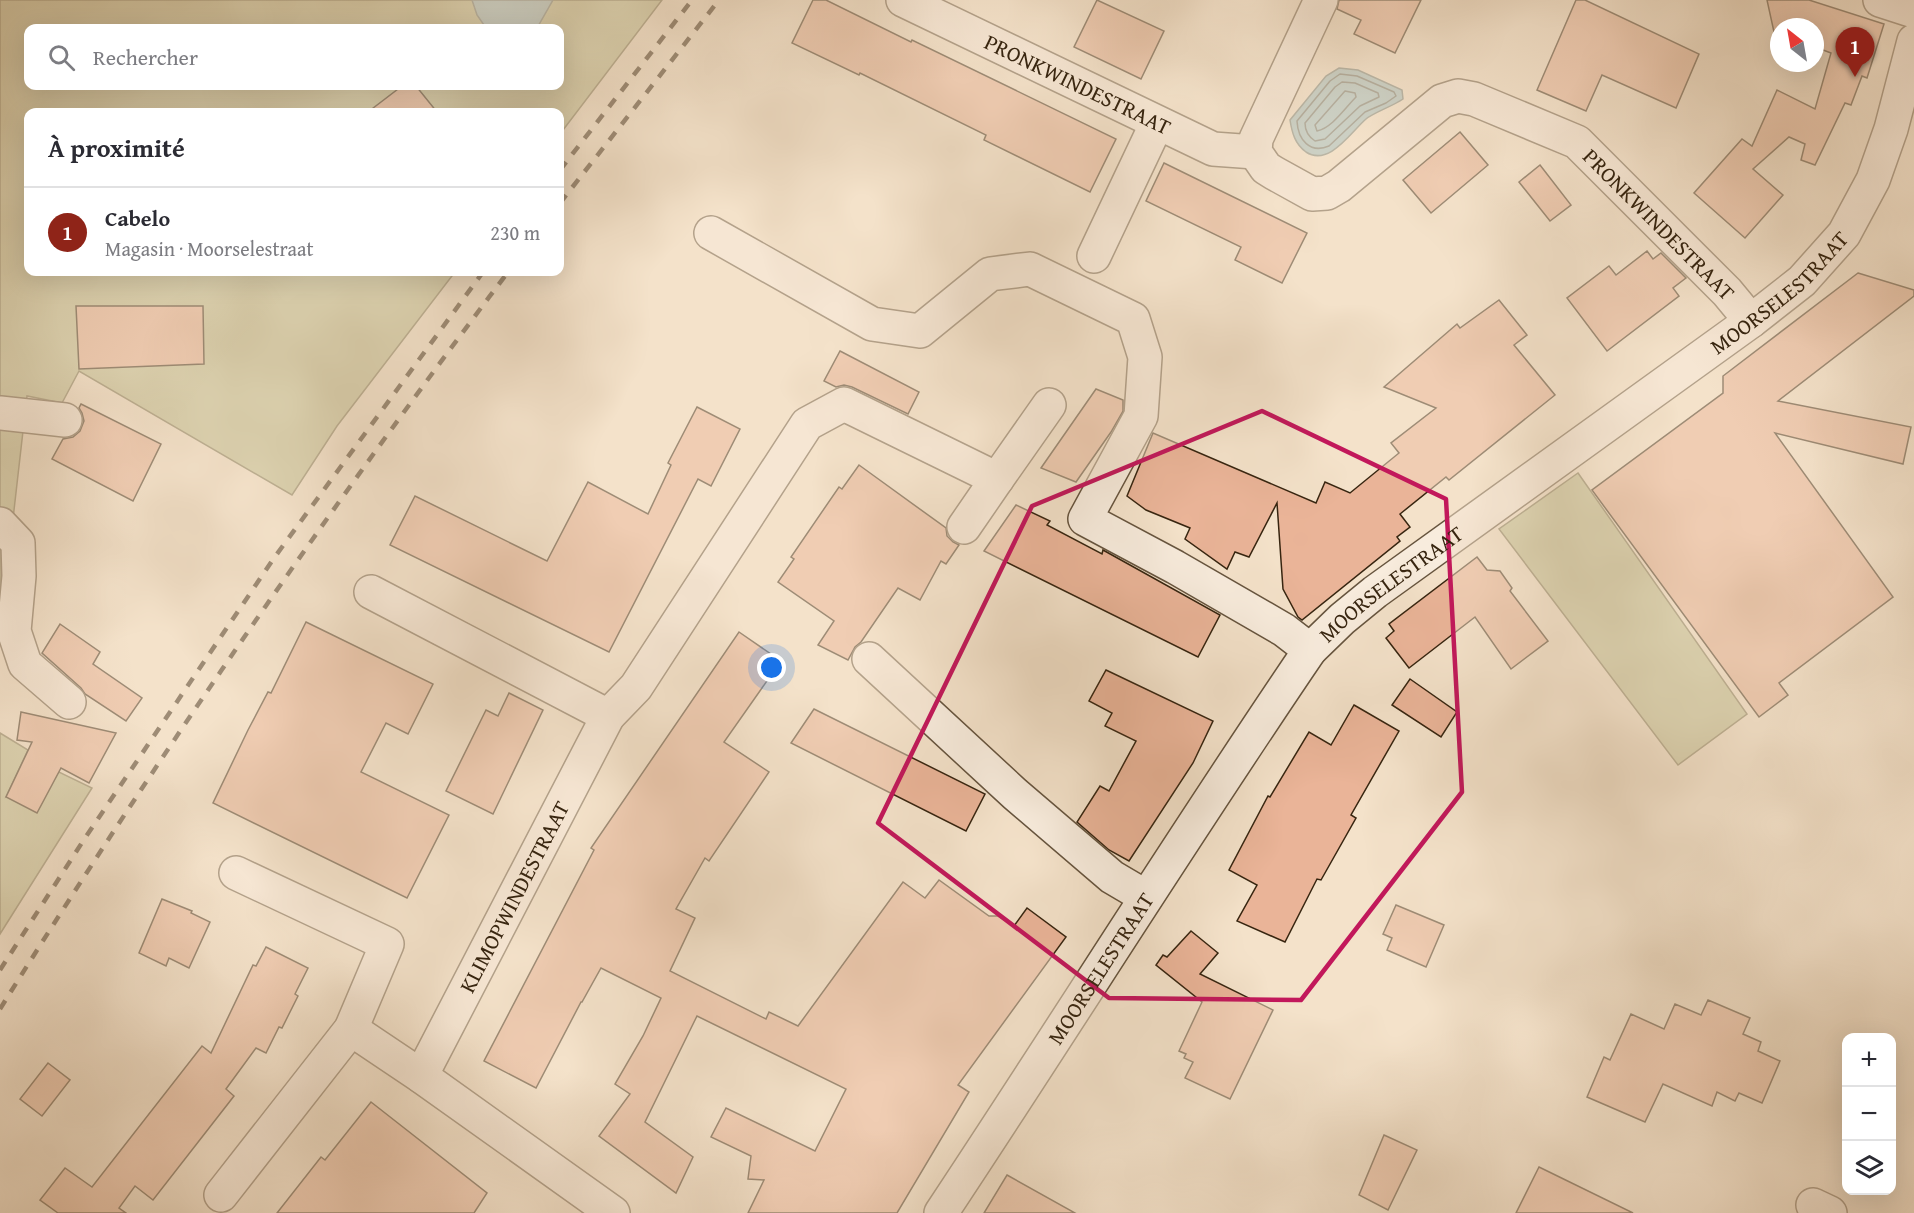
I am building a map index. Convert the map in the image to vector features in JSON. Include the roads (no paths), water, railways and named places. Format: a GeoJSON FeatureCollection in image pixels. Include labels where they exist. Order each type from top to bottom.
{"type":"FeatureCollection","features":[{"type":"Feature","properties":{"kind":"street","name":"PRONKWINDESTRAAT"},"geometry":{"type":"LineString","coordinates":[[903,0],[1213,149],[1255,152],[1266,168],[1312,194],[1327,193],[1339,186],[1442,101],[1458,96],[1474,99],[1577,142],[1727,292],[1751,321]]}},
{"type":"Feature","properties":{"kind":"street"},"geometry":{"type":"LineString","coordinates":[[1255,152],[1256,139],[1263,119],[1321,0]]}},
{"type":"Feature","properties":{"kind":"street"},"geometry":{"type":"LineString","coordinates":[[1880,0],[1914,11]]}},
{"type":"Feature","properties":{"kind":"street","name":"MOORSELESTRAAT"},"geometry":{"type":"LineString","coordinates":[[941,1213],[1310,650],[1342,619],[1375,592],[1751,321],[1802,281],[1844,234],[1873,180],[1891,129],[1914,41]]}},
{"type":"Feature","properties":{"kind":"street"},"geometry":{"type":"LineString","coordinates":[[1094,256],[1157,123]]}},
{"type":"Feature","properties":{"kind":"street"},"geometry":{"type":"LineString","coordinates":[[711,233],[872,324],[920,331],[990,274],[1030,269],[1133,319],[1145,357],[1141,416],[1085,519],[1175,567],[1284,630],[1310,650]]}},
{"type":"Feature","properties":{"kind":"street","name":"KLIMOPWINDESTRAAT"},"geometry":{"type":"LineString","coordinates":[[421,1076],[608,716],[636,687],[807,424],[844,404],[997,479]]}},
{"type":"Feature","properties":{"kind":"street"},"geometry":{"type":"LineString","coordinates":[[964,526],[1049,405]]}},
{"type":"Feature","properties":{"kind":"street"},"geometry":{"type":"LineString","coordinates":[[0,413],[65,420]]}},
{"type":"Feature","properties":{"kind":"street"},"geometry":{"type":"LineString","coordinates":[[0,524],[18,543],[19,576],[14,631],[24,664],[69,702]]}},
{"type":"Feature","properties":{"kind":"street"},"geometry":{"type":"LineString","coordinates":[[371,592],[608,716]]}},
{"type":"Feature","properties":{"kind":"street"},"geometry":{"type":"LineString","coordinates":[[869,659],[1112,877],[1146,897]]}},
{"type":"Feature","properties":{"kind":"street"},"geometry":{"type":"LineString","coordinates":[[221,1195],[351,1029],[387,944],[236,873]]}},
{"type":"Feature","properties":{"kind":"street"},"geometry":{"type":"LineString","coordinates":[[351,1029],[613,1213]]}},
{"type":"Feature","properties":{"kind":"water"},"geometry":{"type":"Polygon","coordinates":[[[472,0],[553,0],[539,24],[483,24],[477,15],[472,0]]]}},
{"type":"Feature","properties":{"kind":"water"},"geometry":{"type":"Polygon","coordinates":[[[1339,68],[1358,70],[1402,90],[1403,99],[1366,119],[1331,152],[1315,155],[1306,152],[1293,134],[1290,120],[1326,76],[1339,68]]]}},
{"type":"Feature","properties":{"kind":"railway"},"geometry":{"type":"LineString","coordinates":[[564,165],[692,0]]}},
{"type":"Feature","properties":{"kind":"railway"},"geometry":{"type":"LineString","coordinates":[[564,198],[719,0]]}},
{"type":"Feature","properties":{"kind":"railway"},"geometry":{"type":"LineString","coordinates":[[0,970],[85,838],[274,558],[480,276]]}},
{"type":"Feature","properties":{"kind":"railway"},"geometry":{"type":"LineString","coordinates":[[0,1009],[121,821],[246,635],[375,452],[505,276]]}},
{"type":"Feature","properties":{"kind":"place","name":"Cabelo"},"geometry":{"type":"Point","coordinates":[1855,77]}}]}
